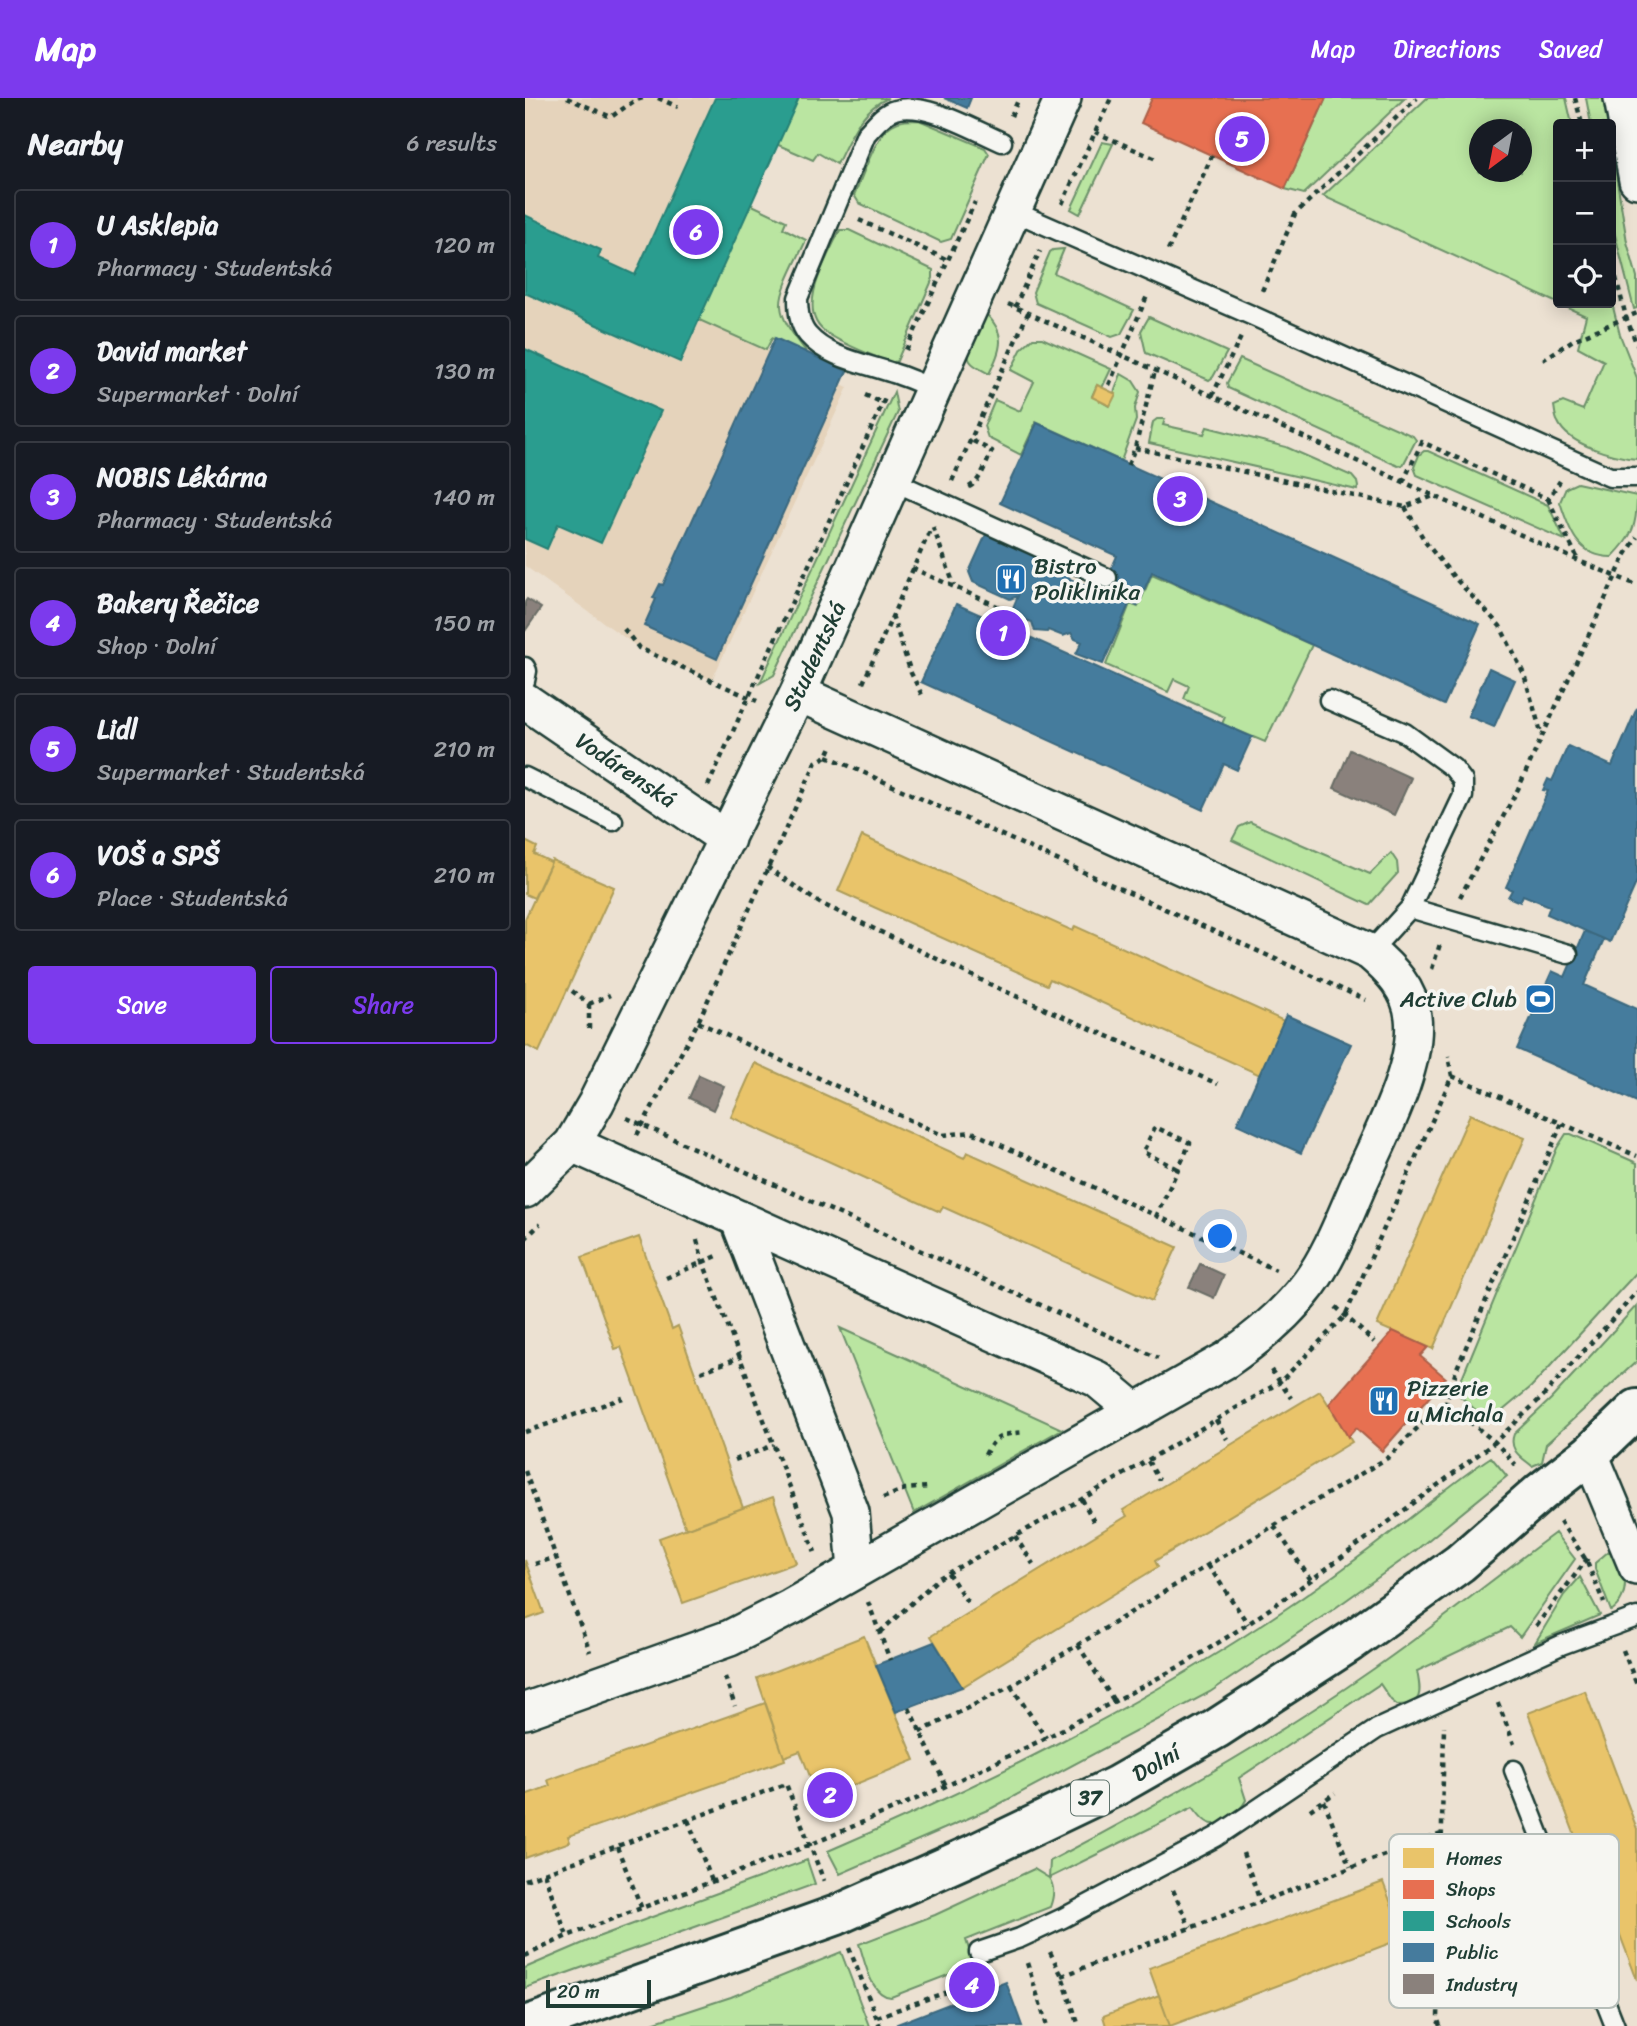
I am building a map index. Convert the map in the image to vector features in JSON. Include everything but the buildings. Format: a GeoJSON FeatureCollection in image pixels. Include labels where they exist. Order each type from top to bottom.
{"type":"FeatureCollection","features":[{"type":"Feature","properties":{"kind":"main road","name":"Dolní"},"geometry":{"type":"LineString","coordinates":[[526,2026],[837,1915],[977,1853],[1116,1786],[1216,1729],[1350,1642],[1460,1563],[1541,1492],[1590,1454],[1637,1409]]}},
{"type":"Feature","properties":{"kind":"street","name":"Studentská"},"geometry":{"type":"LineString","coordinates":[[525,1191],[572,1143],[596,1103],[727,839],[798,693],[1063,98]]}},
{"type":"Feature","properties":{"kind":"street"},"geometry":{"type":"LineString","coordinates":[[1622,98],[1637,180]]}},
{"type":"Feature","properties":{"kind":"street"},"geometry":{"type":"LineString","coordinates":[[525,1711],[730,1638],[856,1570],[1252,1342],[1283,1315],[1306,1287],[1331,1248],[1400,1092],[1411,1049],[1413,1017],[1407,994],[1390,970],[1370,952],[798,693]]}},
{"type":"Feature","properties":{"kind":"street","name":"Vodárenská"},"geometry":{"type":"LineString","coordinates":[[525,701],[727,839]]}},
{"type":"Feature","properties":{"kind":"street"},"geometry":{"type":"LineString","coordinates":[[572,1143],[1097,1379],[1135,1410]]}},
{"type":"Feature","properties":{"kind":"street"},"geometry":{"type":"LineString","coordinates":[[738,1218],[851,1512],[856,1570]]}},
{"type":"Feature","properties":{"kind":"street"},"geometry":{"type":"LineString","coordinates":[[1590,1454],[1637,1567]]}},
{"type":"Feature","properties":{"kind":"lane"},"geometry":{"type":"LineString","coordinates":[[934,389],[844,358],[820,345],[806,333],[798,313],[798,298],[866,134],[894,110],[920,107],[1002,142]]}},
{"type":"Feature","properties":{"kind":"lane"},"geometry":{"type":"LineString","coordinates":[[1013,211],[1610,477],[1637,477]]}},
{"type":"Feature","properties":{"kind":"lane"},"geometry":{"type":"LineString","coordinates":[[893,481],[1107,578]]}},
{"type":"Feature","properties":{"kind":"lane"},"geometry":{"type":"LineString","coordinates":[[525,667],[525,681]]}},
{"type":"Feature","properties":{"kind":"lane"},"geometry":{"type":"LineString","coordinates":[[1329,701],[1405,733],[1453,768],[1463,781],[1463,796],[1411,908],[1370,952]]}},
{"type":"Feature","properties":{"kind":"lane"},"geometry":{"type":"LineString","coordinates":[[525,777],[613,821]]}},
{"type":"Feature","properties":{"kind":"lane"},"geometry":{"type":"LineString","coordinates":[[1411,908],[1568,954]]}},
{"type":"Feature","properties":{"kind":"lane"},"geometry":{"type":"LineString","coordinates":[[979,1952],[1020,1938],[1063,1918],[1216,1837],[1377,1729],[1561,1645],[1637,1617]]}},
{"type":"Feature","properties":{"kind":"lane"},"geometry":{"type":"LineString","coordinates":[[1514,1770],[1539,1834]]}},
{"type":"Feature","properties":{"kind":"lane"},"geometry":{"type":"LineString","coordinates":[[1608,2008],[1615,2026]]}},
{"type":"Feature","properties":{"kind":"path"},"geometry":{"type":"LineString","coordinates":[[567,98],[611,117],[643,98]]}},
{"type":"Feature","properties":{"kind":"path"},"geometry":{"type":"LineString","coordinates":[[658,98],[678,107]]}},
{"type":"Feature","properties":{"kind":"path"},"geometry":{"type":"LineString","coordinates":[[1002,142],[1019,98]]}},
{"type":"Feature","properties":{"kind":"path"},"geometry":{"type":"LineString","coordinates":[[1111,98],[1015,307],[1637,585]]}},
{"type":"Feature","properties":{"kind":"path"},"geometry":{"type":"LineString","coordinates":[[1212,396],[1295,214],[1417,98]]}},
{"type":"Feature","properties":{"kind":"path"},"geometry":{"type":"LineString","coordinates":[[1575,98],[1580,119]]}},
{"type":"Feature","properties":{"kind":"path"},"geometry":{"type":"LineString","coordinates":[[1095,132],[1156,159]]}},
{"type":"Feature","properties":{"kind":"path"},"geometry":{"type":"LineString","coordinates":[[694,816],[975,201]]}},
{"type":"Feature","properties":{"kind":"path"},"geometry":{"type":"LineString","coordinates":[[833,209],[948,260]]}},
{"type":"Feature","properties":{"kind":"path"},"geometry":{"type":"LineString","coordinates":[[1616,278],[1626,317],[1637,345]]}},
{"type":"Feature","properties":{"kind":"path"},"geometry":{"type":"LineString","coordinates":[[971,440],[992,451],[978,478],[967,488],[951,482],[1028,313]]}},
{"type":"Feature","properties":{"kind":"path"},"geometry":{"type":"LineString","coordinates":[[1543,360],[1573,340],[1637,313]]}},
{"type":"Feature","properties":{"kind":"path"},"geometry":{"type":"LineString","coordinates":[[1109,385],[1120,355]]}},
{"type":"Feature","properties":{"kind":"path"},"geometry":{"type":"LineString","coordinates":[[1128,464],[1135,448],[1155,371]]}},
{"type":"Feature","properties":{"kind":"path"},"geometry":{"type":"LineString","coordinates":[[1403,482],[1422,442],[1548,499],[1579,561]]}},
{"type":"Feature","properties":{"kind":"path"},"geometry":{"type":"LineString","coordinates":[[1135,448],[1405,507],[1433,495]]}},
{"type":"Feature","properties":{"kind":"path"},"geometry":{"type":"LineString","coordinates":[[1548,499],[1573,460]]}},
{"type":"Feature","properties":{"kind":"path"},"geometry":{"type":"LineString","coordinates":[[1405,507],[1426,543],[1500,626],[1524,674],[1542,736]]}},
{"type":"Feature","properties":{"kind":"path"},"geometry":{"type":"LineString","coordinates":[[860,690],[932,525],[954,585]]}},
{"type":"Feature","properties":{"kind":"path"},"geometry":{"type":"LineString","coordinates":[[1448,919],[1518,789],[1615,577],[1637,537]]}},
{"type":"Feature","properties":{"kind":"path"},"geometry":{"type":"LineString","coordinates":[[912,568],[1006,610]]}},
{"type":"Feature","properties":{"kind":"path"},"geometry":{"type":"LineString","coordinates":[[892,614],[911,673],[922,695]]}},
{"type":"Feature","properties":{"kind":"path"},"geometry":{"type":"LineString","coordinates":[[624,629],[639,648],[748,697]]}},
{"type":"Feature","properties":{"kind":"path"},"geometry":{"type":"LineString","coordinates":[[1197,1376],[642,1125],[698,1022],[815,762],[827,755],[1378,1006],[1413,1017]]}},
{"type":"Feature","properties":{"kind":"path"},"geometry":{"type":"LineString","coordinates":[[767,867],[818,902],[1002,989],[1218,1084]]}},
{"type":"Feature","properties":{"kind":"path"},"geometry":{"type":"LineString","coordinates":[[572,991],[589,1004]]}},
{"type":"Feature","properties":{"kind":"path"},"geometry":{"type":"LineString","coordinates":[[698,1022],[942,1135],[972,1132],[1282,1273],[1306,1287]]}},
{"type":"Feature","properties":{"kind":"path"},"geometry":{"type":"LineString","coordinates":[[890,1660],[880,1632],[939,1577],[1082,1499],[1280,1382],[1345,1316],[1452,1076],[1637,1156]]}},
{"type":"Feature","properties":{"kind":"path"},"geometry":{"type":"LineString","coordinates":[[920,1732],[1011,1686],[1389,1457],[1434,1411],[1446,1403],[1457,1368],[1562,1123]]}},
{"type":"Feature","properties":{"kind":"path"},"geometry":{"type":"LineString","coordinates":[[1156,1217],[1190,1143],[1155,1127],[1143,1152],[1178,1169]]}},
{"type":"Feature","properties":{"kind":"path"},"geometry":{"type":"LineString","coordinates":[[666,1278],[703,1262],[807,1528]]}},
{"type":"Feature","properties":{"kind":"path"},"geometry":{"type":"LineString","coordinates":[[525,1956],[567,1936],[810,1845],[946,1786],[1046,1738],[1186,1663],[1311,1580],[1495,1442],[1543,1396],[1637,1292]]}},
{"type":"Feature","properties":{"kind":"path"},"geometry":{"type":"LineString","coordinates":[[1345,1316],[1374,1342]]}},
{"type":"Feature","properties":{"kind":"path"},"geometry":{"type":"LineString","coordinates":[[701,1372],[741,1357]]}},
{"type":"Feature","properties":{"kind":"path"},"geometry":{"type":"LineString","coordinates":[[1280,1382],[1291,1398]]}},
{"type":"Feature","properties":{"kind":"path"},"geometry":{"type":"LineString","coordinates":[[525,1432],[623,1398]]}},
{"type":"Feature","properties":{"kind":"path"},"geometry":{"type":"LineString","coordinates":[[1446,1403],[1495,1442]]}},
{"type":"Feature","properties":{"kind":"path"},"geometry":{"type":"LineString","coordinates":[[1216,1420],[1227,1439]]}},
{"type":"Feature","properties":{"kind":"path"},"geometry":{"type":"LineString","coordinates":[[982,1460],[992,1441],[1004,1435],[1034,1431]]}},
{"type":"Feature","properties":{"kind":"path"},"geometry":{"type":"LineString","coordinates":[[735,1460],[775,1445]]}},
{"type":"Feature","properties":{"kind":"path"},"geometry":{"type":"LineString","coordinates":[[1147,1461],[1159,1480]]}},
{"type":"Feature","properties":{"kind":"path"},"geometry":{"type":"LineString","coordinates":[[525,1471],[601,1684]]}},
{"type":"Feature","properties":{"kind":"path"},"geometry":{"type":"LineString","coordinates":[[851,1512],[905,1489],[938,1485]]}},
{"type":"Feature","properties":{"kind":"path"},"geometry":{"type":"LineString","coordinates":[[1082,1499],[1095,1524]]}},
{"type":"Feature","properties":{"kind":"path"},"geometry":{"type":"LineString","coordinates":[[1274,1526],[1311,1580]]}},
{"type":"Feature","properties":{"kind":"path"},"geometry":{"type":"LineString","coordinates":[[1016,1536],[1033,1564]]}},
{"type":"Feature","properties":{"kind":"path"},"geometry":{"type":"LineString","coordinates":[[535,1564],[556,1558]]}},
{"type":"Feature","properties":{"kind":"path"},"geometry":{"type":"LineString","coordinates":[[1519,1664],[1540,1618],[1586,1560]]}},
{"type":"Feature","properties":{"kind":"path"},"geometry":{"type":"LineString","coordinates":[[1208,1565],[1248,1624]]}},
{"type":"Feature","properties":{"kind":"path"},"geometry":{"type":"LineString","coordinates":[[948,1573],[968,1602]]}},
{"type":"Feature","properties":{"kind":"path"},"geometry":{"type":"LineString","coordinates":[[1078,1645],[1114,1701]]}},
{"type":"Feature","properties":{"kind":"path"},"geometry":{"type":"LineString","coordinates":[[725,1679],[735,1706]]}},
{"type":"Feature","properties":{"kind":"path"},"geometry":{"type":"LineString","coordinates":[[1011,1686],[1046,1738]]}},
{"type":"Feature","properties":{"kind":"path"},"geometry":{"type":"LineString","coordinates":[[1497,1703],[1522,1764],[1514,1770]]}},
{"type":"Feature","properties":{"kind":"path"},"geometry":{"type":"LineString","coordinates":[[909,1708],[946,1786]]}},
{"type":"Feature","properties":{"kind":"path"},"geometry":{"type":"LineString","coordinates":[[1434,1731],[1444,1726],[1441,1834]]}},
{"type":"Feature","properties":{"kind":"path"},"geometry":{"type":"LineString","coordinates":[[525,1880],[786,1784],[810,1845]]}},
{"type":"Feature","properties":{"kind":"path"},"geometry":{"type":"LineString","coordinates":[[1343,1787],[1324,1801],[1350,1867]]}},
{"type":"Feature","properties":{"kind":"path"},"geometry":{"type":"LineString","coordinates":[[688,1820],[713,1881]]}},
{"type":"Feature","properties":{"kind":"path"},"geometry":{"type":"LineString","coordinates":[[617,1847],[642,1909]]}},
{"type":"Feature","properties":{"kind":"path"},"geometry":{"type":"LineString","coordinates":[[1243,1853],[1261,1901]]}},
{"type":"Feature","properties":{"kind":"path"},"geometry":{"type":"LineString","coordinates":[[1062,1976],[1389,1853]]}},
{"type":"Feature","properties":{"kind":"path"},"geometry":{"type":"LineString","coordinates":[[544,1872],[567,1936]]}},
{"type":"Feature","properties":{"kind":"path"},"geometry":{"type":"LineString","coordinates":[[1172,1888],[1190,1928]]}},
{"type":"Feature","properties":{"kind":"path"},"geometry":{"type":"LineString","coordinates":[[847,1942],[880,2026]]}},
{"type":"Feature","properties":{"kind":"path"},"geometry":{"type":"LineString","coordinates":[[1052,1955],[1079,2026]]}},
{"type":"Feature","properties":{"kind":"path"},"geometry":{"type":"LineString","coordinates":[[1015,1968],[1027,1963],[1047,2026]]}},
{"type":"Feature","properties":{"kind":"path"},"geometry":{"type":"LineString","coordinates":[[876,2018],[990,1977]]}},
{"type":"Feature","properties":{"kind":"path"},"geometry":{"type":"LineString","coordinates":[[1438,2008],[1440,2026]]}},
{"type":"Feature","properties":{"kind":"shaded area"},"geometry":{"type":"Polygon","coordinates":[[[525,98],[797,98],[698,319],[848,387],[712,680],[639,648],[525,566],[525,98]]]}},
{"type":"Feature","properties":{"kind":"green space"},"geometry":{"type":"Polygon","coordinates":[[[797,98],[888,98],[863,117],[837,164],[818,153],[813,160],[776,144],[797,98]]]}},
{"type":"Feature","properties":{"kind":"green space"},"geometry":{"type":"Polygon","coordinates":[[[1326,98],[1405,98],[1304,194],[1285,189],[1326,98]]]}},
{"type":"Feature","properties":{"kind":"green space"},"geometry":{"type":"Polygon","coordinates":[[[1427,98],[1566,98],[1571,119],[1553,119],[1553,301],[1323,196],[1427,98]]]}},
{"type":"Feature","properties":{"kind":"green space"},"geometry":{"type":"Polygon","coordinates":[[[1586,98],[1603,98],[1607,119],[1590,119],[1586,98]]]}},
{"type":"Feature","properties":{"kind":"green space"},"geometry":{"type":"Polygon","coordinates":[[[919,120],[985,148],[989,154],[951,239],[941,242],[859,203],[854,195],[875,147],[886,130],[898,122],[919,120]]]}},
{"type":"Feature","properties":{"kind":"green space"},"geometry":{"type":"Polygon","coordinates":[[[1102,142],[1113,144],[1080,214],[1071,209],[1102,142]]]}},
{"type":"Feature","properties":{"kind":"green space"},"geometry":{"type":"Polygon","coordinates":[[[1616,174],[1627,242],[1637,277],[1637,308],[1634,309],[1616,239],[1616,174]]]}},
{"type":"Feature","properties":{"kind":"green space"},"geometry":{"type":"Polygon","coordinates":[[[750,204],[786,221],[783,228],[806,240],[787,282],[781,306],[787,325],[808,354],[772,338],[766,350],[697,319],[750,204]]]}},
{"type":"Feature","properties":{"kind":"green space"},"geometry":{"type":"Polygon","coordinates":[[[840,230],[849,230],[933,270],[933,278],[897,361],[891,363],[850,346],[817,324],[813,312],[816,283],[840,230]]]}},
{"type":"Feature","properties":{"kind":"green space"},"geometry":{"type":"Polygon","coordinates":[[[1064,249],[1054,273],[1134,310],[1121,334],[1112,337],[1036,303],[1033,292],[1050,252],[1064,249]]]}},
{"type":"Feature","properties":{"kind":"green space"},"geometry":{"type":"Polygon","coordinates":[[[1568,308],[1613,308],[1620,335],[1637,378],[1637,459],[1616,456],[1581,443],[1563,430],[1556,418],[1554,406],[1563,402],[1583,410],[1604,361],[1578,347],[1586,316],[1568,308]]]}},
{"type":"Feature","properties":{"kind":"green space"},"geometry":{"type":"Polygon","coordinates":[[[984,312],[997,327],[1000,342],[989,374],[974,365],[968,356],[970,343],[984,312]]]}},
{"type":"Feature","properties":{"kind":"green space"},"geometry":{"type":"Polygon","coordinates":[[[1149,317],[1227,352],[1213,377],[1209,380],[1146,353],[1141,331],[1149,317]]]}},
{"type":"Feature","properties":{"kind":"green space"},"geometry":{"type":"Polygon","coordinates":[[[1033,338],[1042,338],[1111,369],[1102,388],[1097,385],[1092,396],[1109,406],[1121,374],[1133,381],[1140,392],[1135,408],[1136,420],[1121,461],[1036,422],[1021,455],[988,438],[984,426],[995,400],[1020,411],[1034,382],[1011,370],[1022,348],[1033,338]]]}},
{"type":"Feature","properties":{"kind":"green space"},"geometry":{"type":"Polygon","coordinates":[[[1240,359],[1413,436],[1416,440],[1403,465],[1398,466],[1228,388],[1227,383],[1240,359]]]}},
{"type":"Feature","properties":{"kind":"green space"},"geometry":{"type":"Polygon","coordinates":[[[894,392],[898,412],[774,675],[760,683],[894,392]]]}},
{"type":"Feature","properties":{"kind":"green space"},"geometry":{"type":"Polygon","coordinates":[[[1165,419],[1163,425],[1204,434],[1207,427],[1286,447],[1352,476],[1357,482],[1357,490],[1149,443],[1153,422],[1165,419]]]}},
{"type":"Feature","properties":{"kind":"green space"},"geometry":{"type":"Polygon","coordinates":[[[1424,451],[1548,505],[1565,540],[1417,475],[1414,467],[1419,455],[1424,451]]]}},
{"type":"Feature","properties":{"kind":"green space"},"geometry":{"type":"Polygon","coordinates":[[[1577,483],[1637,496],[1632,530],[1625,543],[1612,557],[1591,552],[1583,547],[1571,532],[1560,502],[1566,488],[1577,483]]]}},
{"type":"Feature","properties":{"kind":"green space"},"geometry":{"type":"Polygon","coordinates":[[[1152,574],[1312,645],[1265,742],[1222,724],[1225,717],[1184,699],[1189,686],[1174,679],[1168,692],[1106,665],[1130,604],[1138,607],[1152,574]]]}},
{"type":"Feature","properties":{"kind":"green space"},"geometry":{"type":"Polygon","coordinates":[[[1250,822],[1370,874],[1391,853],[1397,862],[1398,873],[1369,905],[1232,840],[1239,827],[1250,822]]]}},
{"type":"Feature","properties":{"kind":"green space"},"geometry":{"type":"Polygon","coordinates":[[[1566,1134],[1637,1163],[1637,1272],[1531,1387],[1489,1422],[1460,1396],[1459,1385],[1557,1148],[1566,1134]]]}},
{"type":"Feature","properties":{"kind":"green space"},"geometry":{"type":"Polygon","coordinates":[[[1637,1305],[1637,1361],[1546,1444],[1542,1462],[1532,1466],[1514,1449],[1514,1434],[1551,1399],[1637,1305]]]}},
{"type":"Feature","properties":{"kind":"green space"},"geometry":{"type":"Polygon","coordinates":[[[840,1328],[1062,1429],[914,1513],[840,1328]]]}},
{"type":"Feature","properties":{"kind":"green space"},"geometry":{"type":"Polygon","coordinates":[[[1491,1457],[1507,1476],[1415,1551],[1210,1692],[992,1808],[840,1874],[828,1851],[998,1773],[1163,1686],[1320,1585],[1491,1457]]]}},
{"type":"Feature","properties":{"kind":"green space"},"geometry":{"type":"Polygon","coordinates":[[[1555,1533],[1575,1559],[1520,1637],[1510,1627],[1417,1671],[1420,1691],[1412,1703],[1397,1705],[1380,1684],[1239,1778],[1246,1800],[1236,1813],[1225,1821],[1209,1823],[1193,1807],[1049,1878],[1050,1861],[1174,1794],[1294,1722],[1395,1654],[1555,1533]]]}},
{"type":"Feature","properties":{"kind":"green space"},"geometry":{"type":"Polygon","coordinates":[[[1609,1551],[1621,1564],[1625,1581],[1622,1598],[1611,1611],[1595,1569],[1595,1563],[1609,1551]]]}},
{"type":"Feature","properties":{"kind":"green space"},"geometry":{"type":"Polygon","coordinates":[[[1580,1577],[1600,1615],[1535,1643],[1564,1595],[1580,1577]]]}},
{"type":"Feature","properties":{"kind":"green space"},"geometry":{"type":"Polygon","coordinates":[[[807,1860],[815,1884],[525,1988],[525,1968],[595,1938],[807,1860]]]}},
{"type":"Feature","properties":{"kind":"green space"},"geometry":{"type":"Polygon","coordinates":[[[1034,1869],[1049,1878],[1053,1892],[1050,1907],[966,1940],[974,1965],[891,1997],[878,1991],[873,1984],[859,1944],[935,1915],[1034,1869]]]}},
{"type":"Feature","properties":{"kind":"green space"},"geometry":{"type":"Polygon","coordinates":[[[841,1952],[869,2026],[643,2026],[731,1997],[841,1952]]]}},
{"type":"Feature","properties":{"kind":"place","name":"Lidl"},"geometry":{"type":"Point","coordinates":[1242,139]}},
{"type":"Feature","properties":{"kind":"place","name":"VOŠ a SPŠ"},"geometry":{"type":"Point","coordinates":[696,232]}},
{"type":"Feature","properties":{"kind":"place","name":"NOBIS Lékárna"},"geometry":{"type":"Point","coordinates":[1180,499]}},
{"type":"Feature","properties":{"kind":"place","name":"Bistro Poliklinika"},"geometry":{"type":"Point","coordinates":[1011,579]}},
{"type":"Feature","properties":{"kind":"place","name":"U Asklepia"},"geometry":{"type":"Point","coordinates":[1003,633]}},
{"type":"Feature","properties":{"kind":"place","name":"Active Club"},"geometry":{"type":"Point","coordinates":[1540,999]}},
{"type":"Feature","properties":{"kind":"place","name":"Pizzerie u Michala"},"geometry":{"type":"Point","coordinates":[1384,1401]}},
{"type":"Feature","properties":{"kind":"place","name":"David market"},"geometry":{"type":"Point","coordinates":[830,1795]}},
{"type":"Feature","properties":{"kind":"place","name":"Bakery Řečice"},"geometry":{"type":"Point","coordinates":[972,1985]}}]}
